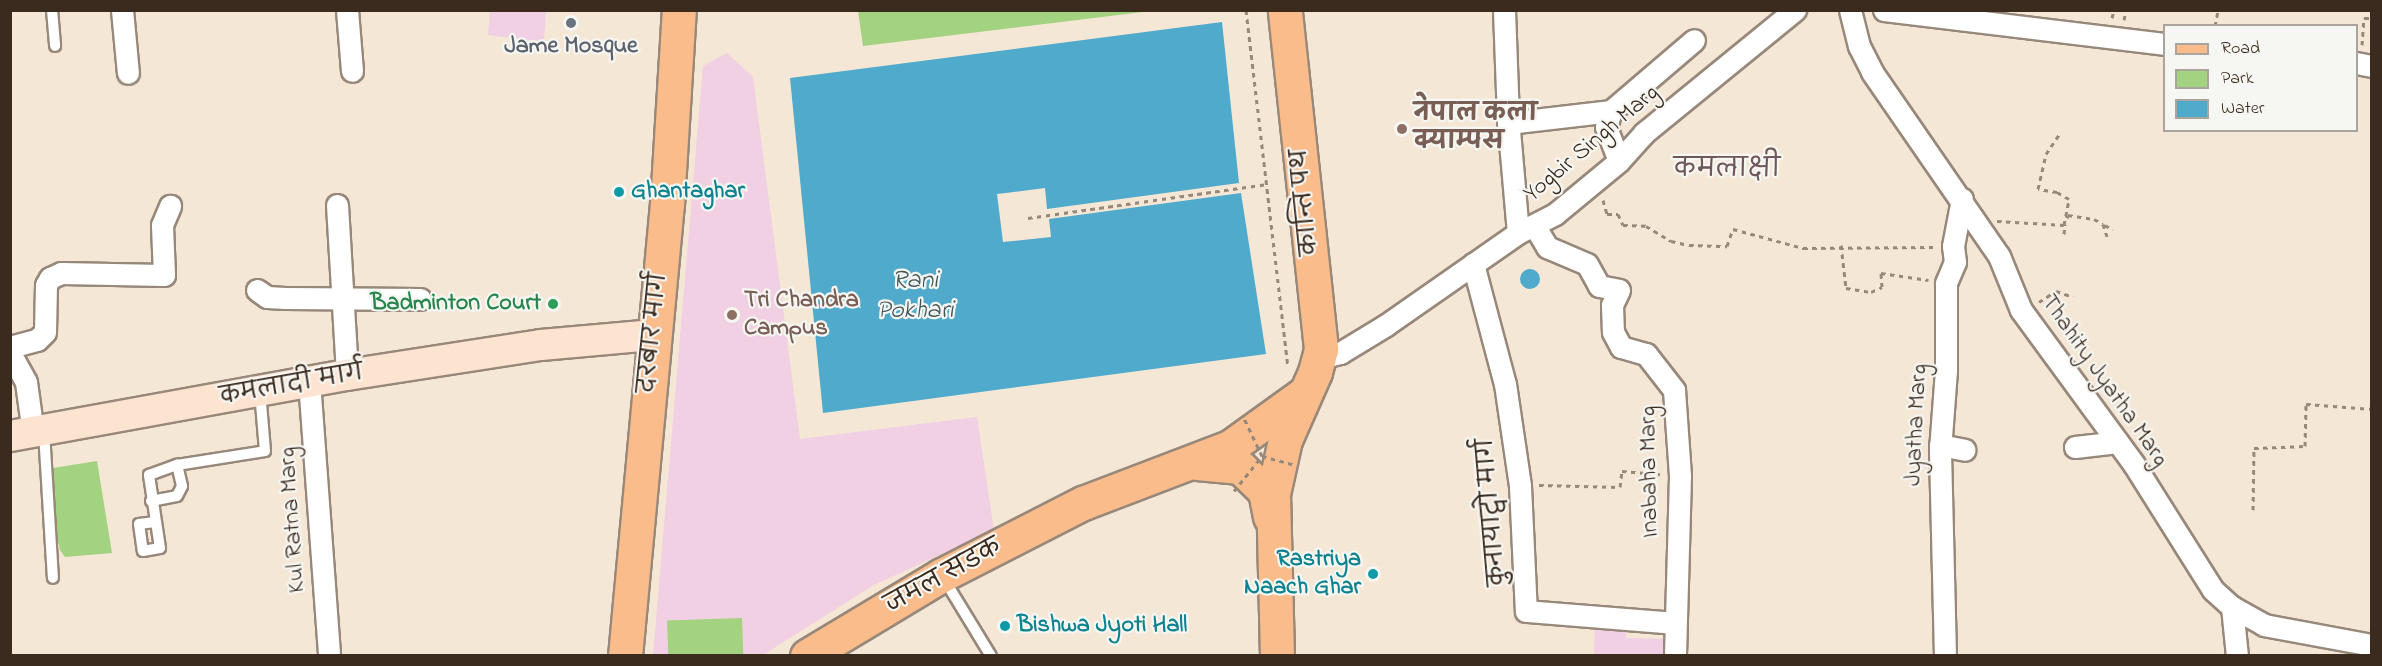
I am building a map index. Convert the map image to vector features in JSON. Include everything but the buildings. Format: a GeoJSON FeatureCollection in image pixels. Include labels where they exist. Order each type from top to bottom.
{"type":"FeatureCollection","features":[{"type":"Feature","properties":{"kind":"main road","name":"दरबार मार्ग"},"geometry":{"type":"LineString","coordinates":[[628,648],[652,335],[667,204],[680,10]]}},
{"type":"Feature","properties":{"kind":"main road","name":"कान्ति पथ"},"geometry":{"type":"LineString","coordinates":[[1285,10],[1320,358]]}},
{"type":"Feature","properties":{"kind":"main road","name":"कमलादी मार्ग"},"geometry":{"type":"LineString","coordinates":[[29,433],[346,375],[575,343],[652,335]]}},
{"type":"Feature","properties":{"kind":"main road"},"geometry":{"type":"LineString","coordinates":[[1186,464],[1230,447],[1283,412],[1296,381],[1320,358]]}},
{"type":"Feature","properties":{"kind":"main road"},"geometry":{"type":"LineString","coordinates":[[1276,656],[1271,520],[1278,468],[1296,381]]}},
{"type":"Feature","properties":{"kind":"main road"},"geometry":{"type":"LineString","coordinates":[[1186,464],[1240,467],[1264,491],[1271,520]]}},
{"type":"Feature","properties":{"kind":"main road","name":"जमल सडक"},"geometry":{"type":"LineString","coordinates":[[807,656],[942,575],[1083,503],[1186,464]]}},
{"type":"Feature","properties":{"kind":"street"},"geometry":{"type":"LineString","coordinates":[[122,10],[128,73]]}},
{"type":"Feature","properties":{"kind":"street"},"geometry":{"type":"LineString","coordinates":[[347,10],[352,71]]}},
{"type":"Feature","properties":{"kind":"street"},"geometry":{"type":"LineString","coordinates":[[1504,10],[1508,123],[1526,229]]}},
{"type":"Feature","properties":{"kind":"street","name":"Yogbir Singh Marg"},"geometry":{"type":"LineString","coordinates":[[1320,358],[1340,353],[1386,325],[1526,229],[1555,214],[1619,161],[1644,133],[1796,10]]}},
{"type":"Feature","properties":{"kind":"street","name":"Thahity Jyatha Marg"},"geometry":{"type":"LineString","coordinates":[[1850,10],[1859,46],[1872,72],[1962,199],[1999,256],[2021,310],[2118,442],[2213,590],[2232,607],[2264,625],[2372,645]]}},
{"type":"Feature","properties":{"kind":"street"},"geometry":{"type":"LineString","coordinates":[[1884,10],[2163,44]]}},
{"type":"Feature","properties":{"kind":"street"},"geometry":{"type":"LineString","coordinates":[[1619,161],[1606,127],[1611,111],[1694,40]]}},
{"type":"Feature","properties":{"kind":"street"},"geometry":{"type":"LineString","coordinates":[[1508,123],[1611,111]]}},
{"type":"Feature","properties":{"kind":"street","name":"Jyatha Marg"},"geometry":{"type":"LineString","coordinates":[[1945,656],[1940,445],[1946,371],[1946,283],[1955,262],[1953,246],[1962,199]]}},
{"type":"Feature","properties":{"kind":"street"},"geometry":{"type":"LineString","coordinates":[[337,205],[346,375]]}},
{"type":"Feature","properties":{"kind":"street"},"geometry":{"type":"LineString","coordinates":[[10,346],[38,340],[45,332],[46,285],[50,278],[61,273],[164,275],[161,237],[165,215],[171,206]]}},
{"type":"Feature","properties":{"kind":"street","name":"Inabaha Marg"},"geometry":{"type":"LineString","coordinates":[[1526,229],[1547,247],[1587,264],[1599,286],[1619,290],[1612,305],[1613,332],[1621,347],[1646,354],[1674,390],[1680,476],[1675,656]]}},
{"type":"Feature","properties":{"kind":"street","name":"कुनायाट्वो मार्ग"},"geometry":{"type":"LineString","coordinates":[[1473,264],[1505,384],[1520,486],[1526,611],[1675,623]]}},
{"type":"Feature","properties":{"kind":"street"},"geometry":{"type":"LineString","coordinates":[[257,290],[267,297],[420,299]]}},
{"type":"Feature","properties":{"kind":"street"},"geometry":{"type":"LineString","coordinates":[[10,353],[26,382],[29,433]]}},
{"type":"Feature","properties":{"kind":"street","name":"Kul Ratna Marg"},"geometry":{"type":"LineString","coordinates":[[309,381],[329,656]]}},
{"type":"Feature","properties":{"kind":"street"},"geometry":{"type":"LineString","coordinates":[[2075,447],[2118,442]]}},
{"type":"Feature","properties":{"kind":"street"},"geometry":{"type":"LineString","coordinates":[[1940,445],[1965,450]]}},
{"type":"Feature","properties":{"kind":"street"},"geometry":{"type":"LineString","coordinates":[[2232,607],[2237,656]]}},
{"type":"Feature","properties":{"kind":"lane"},"geometry":{"type":"LineString","coordinates":[[52,10],[55,45]]}},
{"type":"Feature","properties":{"kind":"lane"},"geometry":{"type":"LineString","coordinates":[[155,522],[149,475],[177,465],[265,451],[260,391]]}},
{"type":"Feature","properties":{"kind":"lane"},"geometry":{"type":"LineString","coordinates":[[29,433],[53,578]]}},
{"type":"Feature","properties":{"kind":"lane"},"geometry":{"type":"LineString","coordinates":[[151,501],[177,496],[182,486],[177,465]]}},
{"type":"Feature","properties":{"kind":"lane"},"geometry":{"type":"LineString","coordinates":[[942,575],[991,656]]}},
{"type":"Feature","properties":{"kind":"path"},"geometry":{"type":"LineString","coordinates":[[1246,10],[1289,363],[1296,381]]}},
{"type":"Feature","properties":{"kind":"path"},"geometry":{"type":"LineString","coordinates":[[2363,64],[2364,18],[2372,18]]}},
{"type":"Feature","properties":{"kind":"path"},"geometry":{"type":"LineString","coordinates":[[2059,135],[2046,154],[2038,189],[2057,192],[2068,200],[2064,225]]}},
{"type":"Feature","properties":{"kind":"path"},"geometry":{"type":"LineString","coordinates":[[1028,218],[1268,184]]}},
{"type":"Feature","properties":{"kind":"path"},"geometry":{"type":"LineString","coordinates":[[1607,214],[1618,214],[1623,225],[1646,226],[1671,241],[1689,245],[1727,246],[1734,229],[1803,248],[1841,245],[1886,248],[1953,246]]}},
{"type":"Feature","properties":{"kind":"path"},"geometry":{"type":"LineString","coordinates":[[2064,225],[2068,215],[2113,230]]}},
{"type":"Feature","properties":{"kind":"path"},"geometry":{"type":"LineString","coordinates":[[1974,219],[2064,225]]}},
{"type":"Feature","properties":{"kind":"path"},"geometry":{"type":"LineString","coordinates":[[2064,234],[2066,219]]}},
{"type":"Feature","properties":{"kind":"path"},"geometry":{"type":"LineString","coordinates":[[2103,225],[2107,236]]}},
{"type":"Feature","properties":{"kind":"path"},"geometry":{"type":"LineString","coordinates":[[1841,245],[1846,288],[1871,292],[1882,287],[1881,273],[1946,283]]}},
{"type":"Feature","properties":{"kind":"path"},"geometry":{"type":"LineString","coordinates":[[2021,310],[2056,291],[2073,297]]}},
{"type":"Feature","properties":{"kind":"path"},"geometry":{"type":"LineString","coordinates":[[2253,510],[2254,448],[2305,446],[2306,404],[2372,409]]}},
{"type":"Feature","properties":{"kind":"path"},"geometry":{"type":"LineString","coordinates":[[1243,416],[1262,456],[1299,466]]}},
{"type":"Feature","properties":{"kind":"path"},"geometry":{"type":"LineString","coordinates":[[1234,491],[1262,456]]}},
{"type":"Feature","properties":{"kind":"path"},"geometry":{"type":"LineString","coordinates":[[1520,486],[1620,488],[1622,471],[1680,476]]}},
{"type":"Feature","properties":{"kind":"shaded area"},"geometry":{"type":"Polygon","coordinates":[[[490,11],[546,11],[544,42],[488,35],[490,11]]]}},
{"type":"Feature","properties":{"kind":"shaded area","name":"Tri Chandra Campus"},"geometry":{"type":"Polygon","coordinates":[[[727,53],[753,77],[800,439],[977,417],[994,530],[874,585],[763,655],[653,655],[703,66],[727,53]]]}},
{"type":"Feature","properties":{"kind":"shaded area"},"geometry":{"type":"Polygon","coordinates":[[[1595,618],[1627,619],[1626,638],[1672,639],[1672,655],[1594,656],[1595,618]]]}},
{"type":"Feature","properties":{"kind":"green space"},"geometry":{"type":"Polygon","coordinates":[[[858,10],[1151,11],[863,46],[858,10]]]}},
{"type":"Feature","properties":{"kind":"green space"},"geometry":{"type":"Polygon","coordinates":[[[97,461],[112,553],[65,557],[60,550],[55,530],[53,468],[97,461]]]}},
{"type":"Feature","properties":{"kind":"green space"},"geometry":{"type":"Polygon","coordinates":[[[742,618],[743,655],[668,656],[667,621],[742,618]]]}},
{"type":"Feature","properties":{"kind":"water","name":"Rani Pokhari"},"geometry":{"type":"Polygon","coordinates":[[[1222,22],[1239,183],[1047,209],[1045,188],[997,194],[1003,242],[1051,237],[1049,219],[1241,193],[1266,354],[823,413],[790,78],[1222,22]]]}},
{"type":"Feature","properties":{"kind":"water"},"geometry":{"type":"Polygon","coordinates":[[[1530,269],[1537,272],[1540,279],[1537,286],[1530,289],[1523,286],[1520,279],[1523,272],[1530,269]]]}},
{"type":"Feature","properties":{"kind":"place","name":"Jame Mosque"},"geometry":{"type":"Point","coordinates":[571,23]}},
{"type":"Feature","properties":{"kind":"place","name":"नेपाल कला क्याम्पस"},"geometry":{"type":"Point","coordinates":[1402,129]}},
{"type":"Feature","properties":{"kind":"place","name":"Ghantaghar"},"geometry":{"type":"Point","coordinates":[619,192]}},
{"type":"Feature","properties":{"kind":"place","name":"Badminton Court"},"geometry":{"type":"Point","coordinates":[553,304]}},
{"type":"Feature","properties":{"kind":"place","name":"Tri Chandra Campus"},"geometry":{"type":"Point","coordinates":[732,315]}},
{"type":"Feature","properties":{"kind":"place","name":"Rastriya Naach Ghar"},"geometry":{"type":"Point","coordinates":[1373,574]}},
{"type":"Feature","properties":{"kind":"place","name":"Bishwa Jyoti Hall"},"geometry":{"type":"Point","coordinates":[1005,626]}},
{"type":"Feature","properties":{"kind":"district","name":"कमलाक्षी"},"geometry":{"type":"Point","coordinates":[1727,171]}}]}
